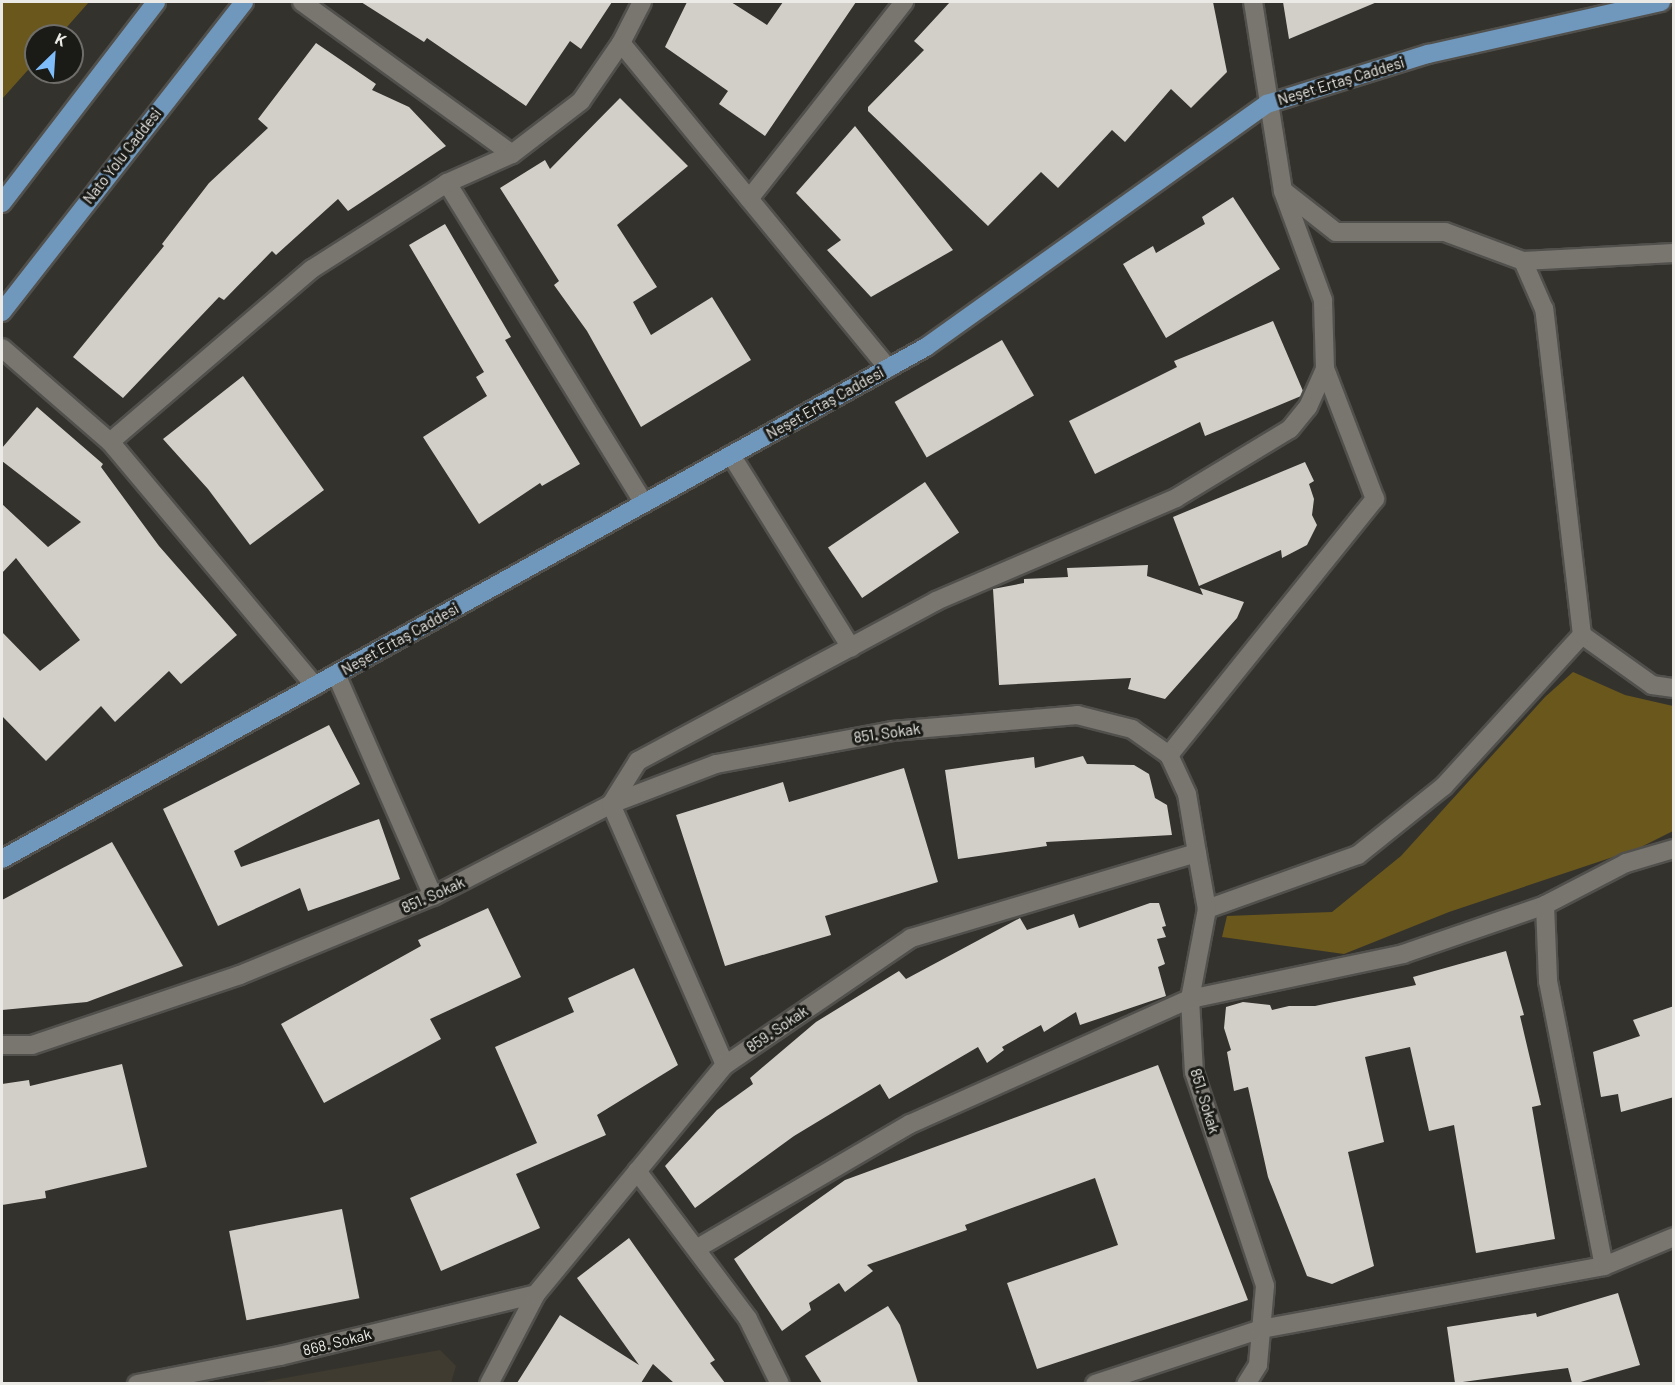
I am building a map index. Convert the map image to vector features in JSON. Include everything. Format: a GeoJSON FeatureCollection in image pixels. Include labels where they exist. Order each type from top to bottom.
{"type":"FeatureCollection","features":[{"type":"Feature","properties":{"kind":"main road"},"geometry":{"type":"LineString","coordinates":[[2,203],[156,2]]}},
{"type":"Feature","properties":{"kind":"main road","name":"Nato Yolu Caddesi"},"geometry":{"type":"LineString","coordinates":[[2,312],[244,2]]}},
{"type":"Feature","properties":{"kind":"main road","name":"Neşet Ertaş Caddesi"},"geometry":{"type":"LineString","coordinates":[[2,859],[926,347],[1267,104],[1428,54],[1661,2]]}},
{"type":"Feature","properties":{"kind":"street"},"geometry":{"type":"LineString","coordinates":[[302,2],[512,154]]}},
{"type":"Feature","properties":{"kind":"street"},"geometry":{"type":"LineString","coordinates":[[110,442],[312,269],[447,183],[512,154],[581,101],[621,43],[642,2]]}},
{"type":"Feature","properties":{"kind":"street"},"geometry":{"type":"LineString","coordinates":[[749,199],[904,2]]}},
{"type":"Feature","properties":{"kind":"street"},"geometry":{"type":"LineString","coordinates":[[1169,755],[1375,499],[1325,369],[1323,300],[1283,191],[1267,104],[1253,2]]}},
{"type":"Feature","properties":{"kind":"street"},"geometry":{"type":"LineString","coordinates":[[621,43],[888,368]]}},
{"type":"Feature","properties":{"kind":"street"},"geometry":{"type":"LineString","coordinates":[[447,183],[644,503]]}},
{"type":"Feature","properties":{"kind":"street"},"geometry":{"type":"LineString","coordinates":[[1283,191],[1336,232],[1445,231],[1523,261],[1674,253]]}},
{"type":"Feature","properties":{"kind":"street"},"geometry":{"type":"LineString","coordinates":[[1523,261],[1544,309],[1582,635],[1652,685],[1674,688]]}},
{"type":"Feature","properties":{"kind":"street"},"geometry":{"type":"LineString","coordinates":[[2,348],[110,442],[315,686]]}},
{"type":"Feature","properties":{"kind":"street"},"geometry":{"type":"LineString","coordinates":[[725,1065],[611,804],[638,761],[936,601],[1176,498],[1290,429],[1308,407],[1325,369]]}},
{"type":"Feature","properties":{"kind":"street"},"geometry":{"type":"LineString","coordinates":[[730,455],[851,648]]}},
{"type":"Feature","properties":{"kind":"street"},"geometry":{"type":"LineString","coordinates":[[1207,909],[1358,855],[1444,786],[1582,635]]}},
{"type":"Feature","properties":{"kind":"street"},"geometry":{"type":"LineString","coordinates":[[336,674],[433,896]]}},
{"type":"Feature","properties":{"kind":"street","name":"851. Sokak"},"geometry":{"type":"LineString","coordinates":[[2,1045],[32,1045],[240,975],[433,896],[611,804],[716,764],[904,730],[1077,715],[1132,729],[1169,755],[1187,794],[1207,909],[1190,999],[1194,1072],[1265,1286],[1258,1365],[1246,1383]]}},
{"type":"Feature","properties":{"kind":"street"},"geometry":{"type":"LineString","coordinates":[[696,1249],[910,1124],[1190,999],[1403,954],[1545,905],[1626,863],[1674,849]]}},
{"type":"Feature","properties":{"kind":"street","name":"859. Sokak"},"geometry":{"type":"LineString","coordinates":[[489,1383],[536,1294],[725,1065],[911,938],[1197,853]]}},
{"type":"Feature","properties":{"kind":"street"},"geometry":{"type":"LineString","coordinates":[[1545,905],[1548,981],[1604,1266]]}},
{"type":"Feature","properties":{"kind":"street"},"geometry":{"type":"LineString","coordinates":[[637,1171],[748,1319],[780,1383]]}},
{"type":"Feature","properties":{"kind":"street"},"geometry":{"type":"LineString","coordinates":[[1095,1383],[1261,1329],[1604,1266],[1674,1237]]}},
{"type":"Feature","properties":{"kind":"street","name":"868. Sokak"},"geometry":{"type":"LineString","coordinates":[[136,1383],[280,1356],[536,1294]]}},
{"type":"Feature","properties":{"kind":"shaded area"},"geometry":{"type":"Polygon","coordinates":[[[2,2],[89,2],[70,24],[24,24],[24,74],[2,99],[2,2]]]}},
{"type":"Feature","properties":{"kind":"shaded area"},"geometry":{"type":"Polygon","coordinates":[[[1573,672],[1625,695],[1673,706],[1673,831],[1637,849],[1449,912],[1344,954],[1222,937],[1227,916],[1332,912],[1401,856],[1545,697],[1573,672]]]}},
{"type":"Feature","properties":{"kind":"shaded area"},"geometry":{"type":"Polygon","coordinates":[[[440,1350],[456,1366],[451,1383],[257,1383],[440,1350]]]}},
{"type":"Feature","properties":{"kind":"building"},"geometry":{"type":"Polygon","coordinates":[[[361,2],[612,2],[581,49],[570,41],[526,106],[427,38],[424,42],[361,2]]]}},
{"type":"Feature","properties":{"kind":"building"},"geometry":{"type":"Polygon","coordinates":[[[687,2],[731,2],[767,25],[783,2],[856,2],[765,136],[719,104],[728,91],[665,47],[687,2]]]}},
{"type":"Feature","properties":{"kind":"building"},"geometry":{"type":"Polygon","coordinates":[[[950,2],[1213,2],[1227,72],[1191,108],[1171,89],[1125,142],[1112,130],[1058,188],[1041,172],[988,226],[868,111],[868,107],[924,50],[914,41],[950,2]]]}},
{"type":"Feature","properties":{"kind":"building"},"geometry":{"type":"Polygon","coordinates":[[[1283,2],[1377,2],[1289,39],[1283,2]]]}},
{"type":"Feature","properties":{"kind":"building"},"geometry":{"type":"Polygon","coordinates":[[[316,43],[376,84],[372,90],[409,107],[446,146],[348,211],[338,199],[276,255],[272,251],[224,300],[219,297],[123,398],[73,357],[164,246],[162,244],[209,183],[268,128],[258,119],[316,43]]]}},
{"type":"Feature","properties":{"kind":"building"},"geometry":{"type":"Polygon","coordinates":[[[620,98],[688,166],[617,225],[657,287],[633,302],[651,335],[712,297],[751,360],[641,427],[587,331],[554,285],[559,281],[500,188],[545,160],[550,169],[620,98]]]}},
{"type":"Feature","properties":{"kind":"building"},"geometry":{"type":"Polygon","coordinates":[[[855,126],[953,250],[871,297],[827,250],[841,240],[796,193],[855,126]]]}},
{"type":"Feature","properties":{"kind":"building"},"geometry":{"type":"Polygon","coordinates":[[[1233,197],[1280,269],[1166,338],[1123,264],[1153,246],[1156,253],[1205,224],[1202,217],[1233,197]]]}},
{"type":"Feature","properties":{"kind":"building"},"geometry":{"type":"Polygon","coordinates":[[[445,224],[511,337],[505,340],[580,464],[542,486],[540,483],[479,524],[423,437],[487,396],[476,377],[484,372],[409,245],[445,224]]]}},
{"type":"Feature","properties":{"kind":"building"},"geometry":{"type":"Polygon","coordinates":[[[1273,321],[1303,391],[1301,396],[1205,436],[1200,422],[1095,474],[1069,421],[1177,367],[1174,361],[1273,321]]]}},
{"type":"Feature","properties":{"kind":"building"},"geometry":{"type":"Polygon","coordinates":[[[1002,340],[1034,395],[927,457],[895,402],[1002,340]]]}},
{"type":"Feature","properties":{"kind":"building"},"geometry":{"type":"Polygon","coordinates":[[[243,376],[324,490],[250,545],[208,489],[163,439],[243,376]]]}},
{"type":"Feature","properties":{"kind":"building"},"geometry":{"type":"Polygon","coordinates":[[[37,407],[103,464],[101,467],[159,546],[237,635],[181,684],[169,671],[115,722],[101,706],[46,761],[2,716],[2,632],[40,671],[80,640],[16,558],[2,573],[2,504],[48,547],[81,522],[2,461],[2,448],[37,407]]]}},
{"type":"Feature","properties":{"kind":"building"},"geometry":{"type":"Polygon","coordinates":[[[1305,462],[1314,481],[1309,484],[1314,499],[1312,515],[1317,525],[1307,545],[1282,558],[1281,550],[1199,586],[1173,517],[1305,462]]]}},
{"type":"Feature","properties":{"kind":"building"},"geometry":{"type":"Polygon","coordinates":[[[925,482],[959,533],[862,598],[828,547],[925,482]]]}},
{"type":"Feature","properties":{"kind":"building"},"geometry":{"type":"Polygon","coordinates":[[[1148,565],[1147,576],[1203,595],[1200,588],[1244,602],[1237,618],[1165,699],[1128,689],[1131,678],[999,685],[993,589],[1024,583],[1024,579],[1068,577],[1067,568],[1148,565]]]}},
{"type":"Feature","properties":{"kind":"building"},"geometry":{"type":"Polygon","coordinates":[[[329,725],[360,784],[234,851],[241,867],[379,819],[400,879],[308,911],[300,888],[218,926],[163,809],[329,725]]]}},
{"type":"Feature","properties":{"kind":"building"},"geometry":{"type":"Polygon","coordinates":[[[1083,756],[1087,764],[1134,765],[1149,774],[1155,798],[1167,805],[1172,835],[1046,842],[1047,846],[958,859],[945,770],[1034,757],[1035,768],[1083,756]]]}},
{"type":"Feature","properties":{"kind":"building"},"geometry":{"type":"Polygon","coordinates":[[[904,768],[938,882],[825,916],[831,935],[725,966],[676,815],[783,782],[789,802],[904,768]]]}},
{"type":"Feature","properties":{"kind":"building"},"geometry":{"type":"Polygon","coordinates":[[[112,842],[183,966],[87,1002],[2,1010],[2,900],[112,842]]]}},
{"type":"Feature","properties":{"kind":"building"},"geometry":{"type":"Polygon","coordinates":[[[1150,903],[1159,903],[1166,926],[1162,927],[1166,937],[1157,939],[1165,964],[1158,967],[1166,996],[1080,1025],[1076,1012],[1044,1032],[1041,1025],[1002,1047],[1004,1050],[987,1063],[978,1047],[889,1099],[880,1084],[794,1136],[695,1208],[665,1166],[717,1110],[753,1084],[750,1078],[816,1022],[899,971],[906,979],[1020,918],[1027,930],[1074,914],[1079,928],[1150,903]]]}},
{"type":"Feature","properties":{"kind":"building"},"geometry":{"type":"Polygon","coordinates":[[[488,908],[521,977],[430,1019],[441,1039],[324,1103],[281,1024],[421,946],[418,940],[488,908]]]}},
{"type":"Feature","properties":{"kind":"building"},"geometry":{"type":"Polygon","coordinates":[[[1506,951],[1524,1015],[1520,1016],[1541,1105],[1532,1107],[1555,1239],[1476,1253],[1454,1125],[1429,1131],[1410,1047],[1365,1057],[1384,1142],[1348,1152],[1374,1266],[1332,1284],[1307,1276],[1268,1177],[1248,1087],[1234,1091],[1227,1052],[1231,1050],[1224,1028],[1226,1007],[1243,1002],[1270,1005],[1272,1010],[1289,1006],[1315,1006],[1416,985],[1413,977],[1506,951]]]}},
{"type":"Feature","properties":{"kind":"building"},"geometry":{"type":"Polygon","coordinates":[[[634,968],[678,1065],[597,1115],[606,1135],[516,1174],[540,1228],[441,1271],[410,1198],[537,1143],[495,1047],[574,1012],[568,998],[634,968]]]}},
{"type":"Feature","properties":{"kind":"building"},"geometry":{"type":"Polygon","coordinates":[[[1674,1006],[1674,1097],[1621,1112],[1618,1094],[1601,1097],[1593,1052],[1640,1036],[1633,1020],[1674,1006]]]}},
{"type":"Feature","properties":{"kind":"building"},"geometry":{"type":"Polygon","coordinates":[[[122,1064],[147,1167],[45,1191],[46,1198],[2,1205],[2,1084],[29,1080],[30,1086],[122,1064]]]}},
{"type":"Feature","properties":{"kind":"building"},"geometry":{"type":"Polygon","coordinates":[[[1158,1065],[1248,1300],[1037,1369],[1007,1283],[1118,1245],[1095,1178],[965,1225],[967,1230],[867,1265],[873,1271],[845,1292],[839,1283],[809,1303],[811,1310],[782,1331],[734,1259],[845,1180],[1158,1065]]]}},
{"type":"Feature","properties":{"kind":"building"},"geometry":{"type":"Polygon","coordinates":[[[342,1209],[359,1298],[246,1320],[229,1231],[342,1209]]]}},
{"type":"Feature","properties":{"kind":"building"},"geometry":{"type":"Polygon","coordinates":[[[629,1238],[715,1360],[710,1363],[725,1383],[674,1383],[653,1364],[641,1383],[517,1383],[560,1315],[639,1365],[577,1278],[629,1238]]]}},
{"type":"Feature","properties":{"kind":"building"},"geometry":{"type":"Polygon","coordinates":[[[1618,1293],[1640,1365],[1577,1383],[1572,1383],[1568,1368],[1455,1383],[1447,1327],[1536,1313],[1537,1317],[1618,1293]]]}},
{"type":"Feature","properties":{"kind":"building"},"geometry":{"type":"Polygon","coordinates":[[[888,1306],[900,1325],[918,1383],[822,1383],[805,1356],[888,1306]]]}}]}
